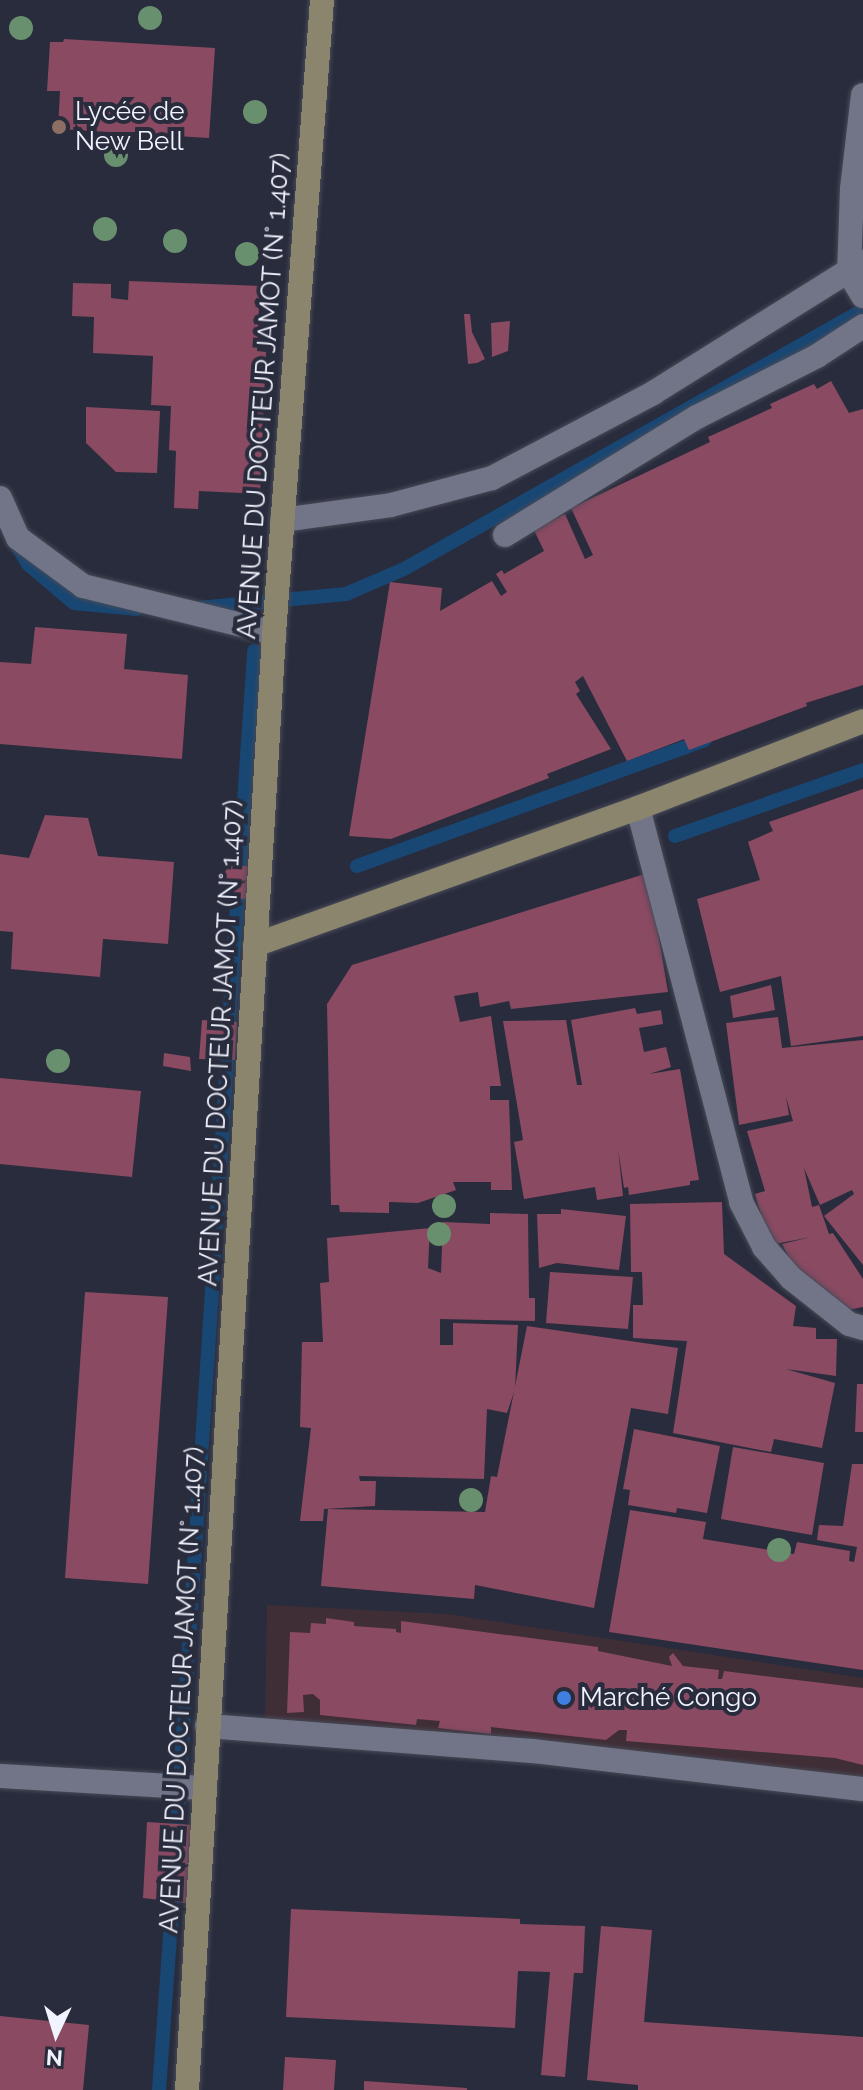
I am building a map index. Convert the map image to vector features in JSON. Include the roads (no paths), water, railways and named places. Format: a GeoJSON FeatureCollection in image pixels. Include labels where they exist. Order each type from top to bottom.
{"type":"FeatureCollection","features":[{"type":"Feature","properties":{"kind":"main road","name":"AVENUE DU DOCTEUR JAMOT (N° 1.407)"},"geometry":{"type":"LineString","coordinates":[[187,2090],[274,627],[322,0]]}},
{"type":"Feature","properties":{"kind":"main road"},"geometry":{"type":"LineString","coordinates":[[255,945],[638,808],[863,721]]}},
{"type":"Feature","properties":{"kind":"street"},"geometry":{"type":"LineString","coordinates":[[863,95],[852,189],[856,268],[863,296]]}},
{"type":"Feature","properties":{"kind":"street"},"geometry":{"type":"LineString","coordinates":[[282,520],[391,505],[492,478],[653,393],[856,268]]}},
{"type":"Feature","properties":{"kind":"street"},"geometry":{"type":"LineString","coordinates":[[505,535],[697,417],[817,356],[863,326]]}},
{"type":"Feature","properties":{"kind":"street"},"geometry":{"type":"LineString","coordinates":[[0,498],[18,538],[83,586],[274,627]]}},
{"type":"Feature","properties":{"kind":"street"},"geometry":{"type":"LineString","coordinates":[[638,808],[741,1202],[764,1247],[791,1278],[849,1324],[863,1328]]}},
{"type":"Feature","properties":{"kind":"street"},"geometry":{"type":"LineString","coordinates":[[207,1726],[533,1751],[863,1789]]}},
{"type":"Feature","properties":{"kind":"street"},"geometry":{"type":"LineString","coordinates":[[0,1776],[204,1788]]}},
{"type":"Feature","properties":{"kind":"waterway"},"geometry":{"type":"LineString","coordinates":[[198,608],[346,594],[404,569],[863,310]]}},
{"type":"Feature","properties":{"kind":"waterway"},"geometry":{"type":"LineString","coordinates":[[14,540],[28,564],[74,603],[137,609]]}},
{"type":"Feature","properties":{"kind":"waterway"},"geometry":{"type":"LineString","coordinates":[[229,1021],[254,651]]}},
{"type":"Feature","properties":{"kind":"waterway"},"geometry":{"type":"LineString","coordinates":[[357,866],[705,740]]}},
{"type":"Feature","properties":{"kind":"waterway"},"geometry":{"type":"LineString","coordinates":[[675,836],[863,770]]}},
{"type":"Feature","properties":{"kind":"waterway"},"geometry":{"type":"LineString","coordinates":[[176,1842],[227,1059]]}},
{"type":"Feature","properties":{"kind":"waterway"},"geometry":{"type":"LineString","coordinates":[[159,2090],[174,1883]]}},
{"type":"Feature","properties":{"kind":"place","name":"Lycée de New Bell"},"geometry":{"type":"Point","coordinates":[59,127]}},
{"type":"Feature","properties":{"kind":"place","name":"Marché Congo"},"geometry":{"type":"Point","coordinates":[564,1698]}}]}
